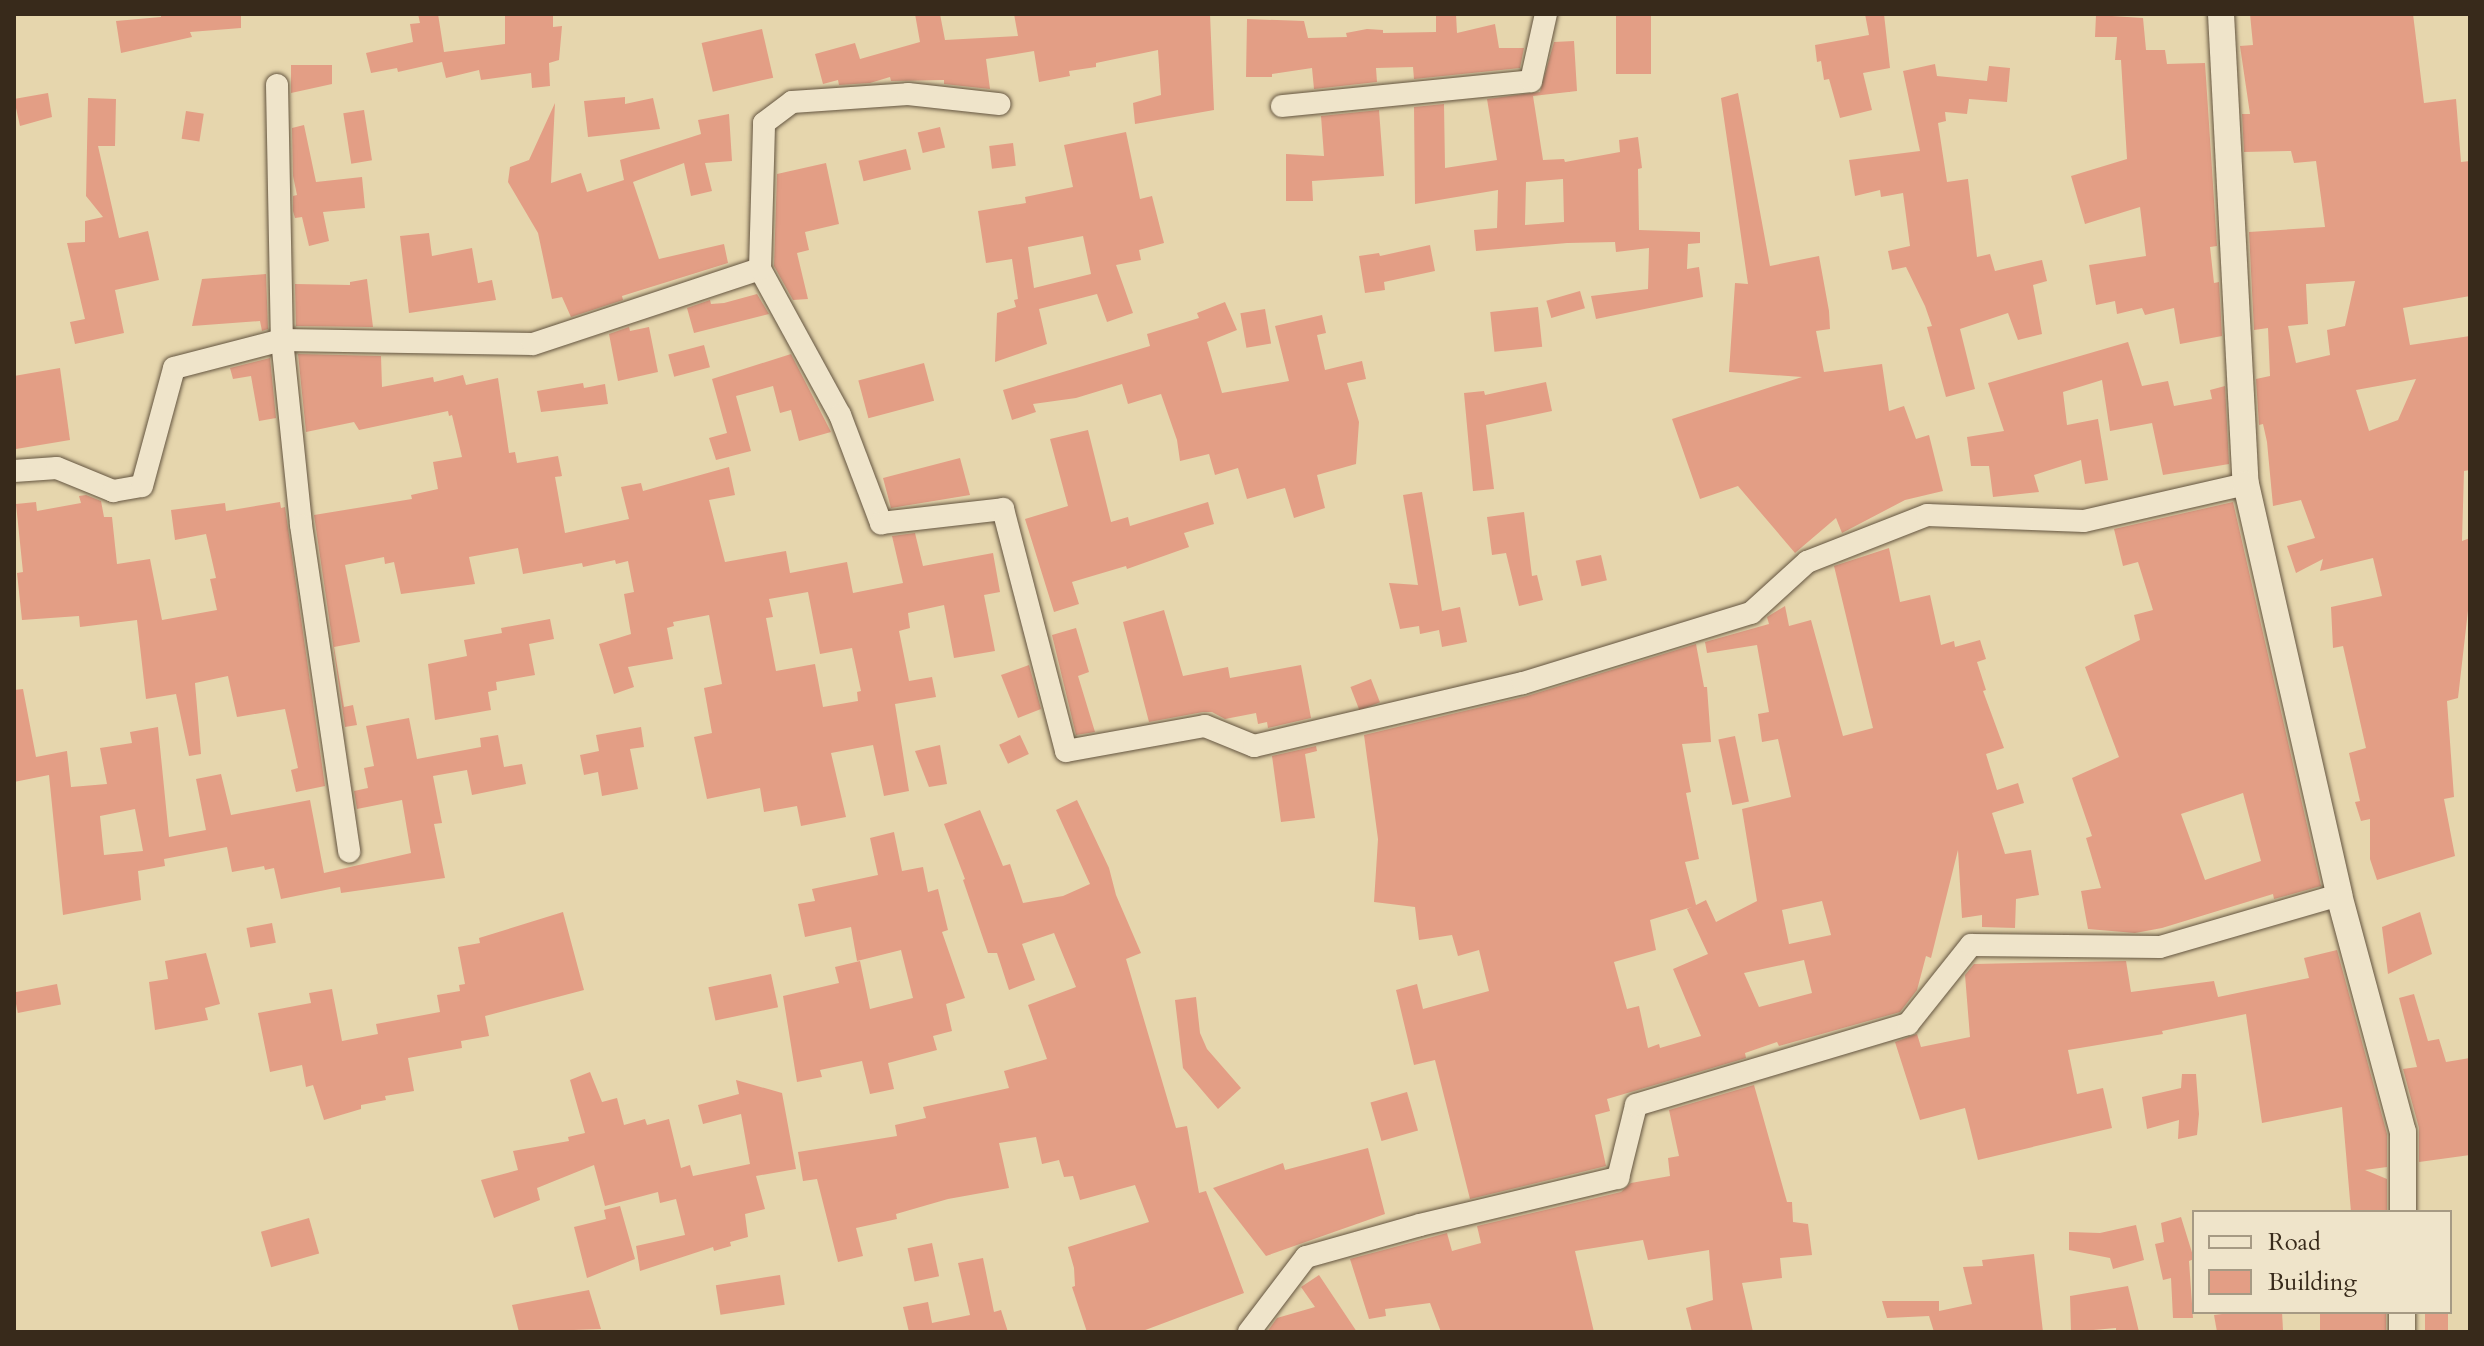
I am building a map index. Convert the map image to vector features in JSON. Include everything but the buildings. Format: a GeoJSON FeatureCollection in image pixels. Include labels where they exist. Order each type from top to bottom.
{"type":"FeatureCollection","features":[{"type":"Feature","properties":{"kind":"street"},"geometry":{"type":"LineString","coordinates":[[1282,106],[1531,81],[1546,14]]}},
{"type":"Feature","properties":{"kind":"street"},"geometry":{"type":"LineString","coordinates":[[2221,14],[2246,484],[2339,895],[2403,1132],[2403,1210]]}},
{"type":"Feature","properties":{"kind":"street"},"geometry":{"type":"LineString","coordinates":[[277,85],[282,340],[301,525],[349,851]]}},
{"type":"Feature","properties":{"kind":"street"},"geometry":{"type":"LineString","coordinates":[[999,104],[908,94],[792,102],[764,123],[760,269],[840,415],[881,523],[1003,509],[1066,751],[1205,726],[1254,746],[1523,683],[1751,613],[1807,562],[1927,515],[2084,521],[2246,484]]}},
{"type":"Feature","properties":{"kind":"street"},"geometry":{"type":"LineString","coordinates":[[14,471],[57,468],[113,491],[142,486],[174,368],[282,340],[533,344],[760,269]]}},
{"type":"Feature","properties":{"kind":"street"},"geometry":{"type":"LineString","coordinates":[[1249,1332],[1306,1257],[1420,1225],[1618,1178],[1636,1105],[1908,1024],[1971,945],[2160,947],[2339,895]]}}]}
